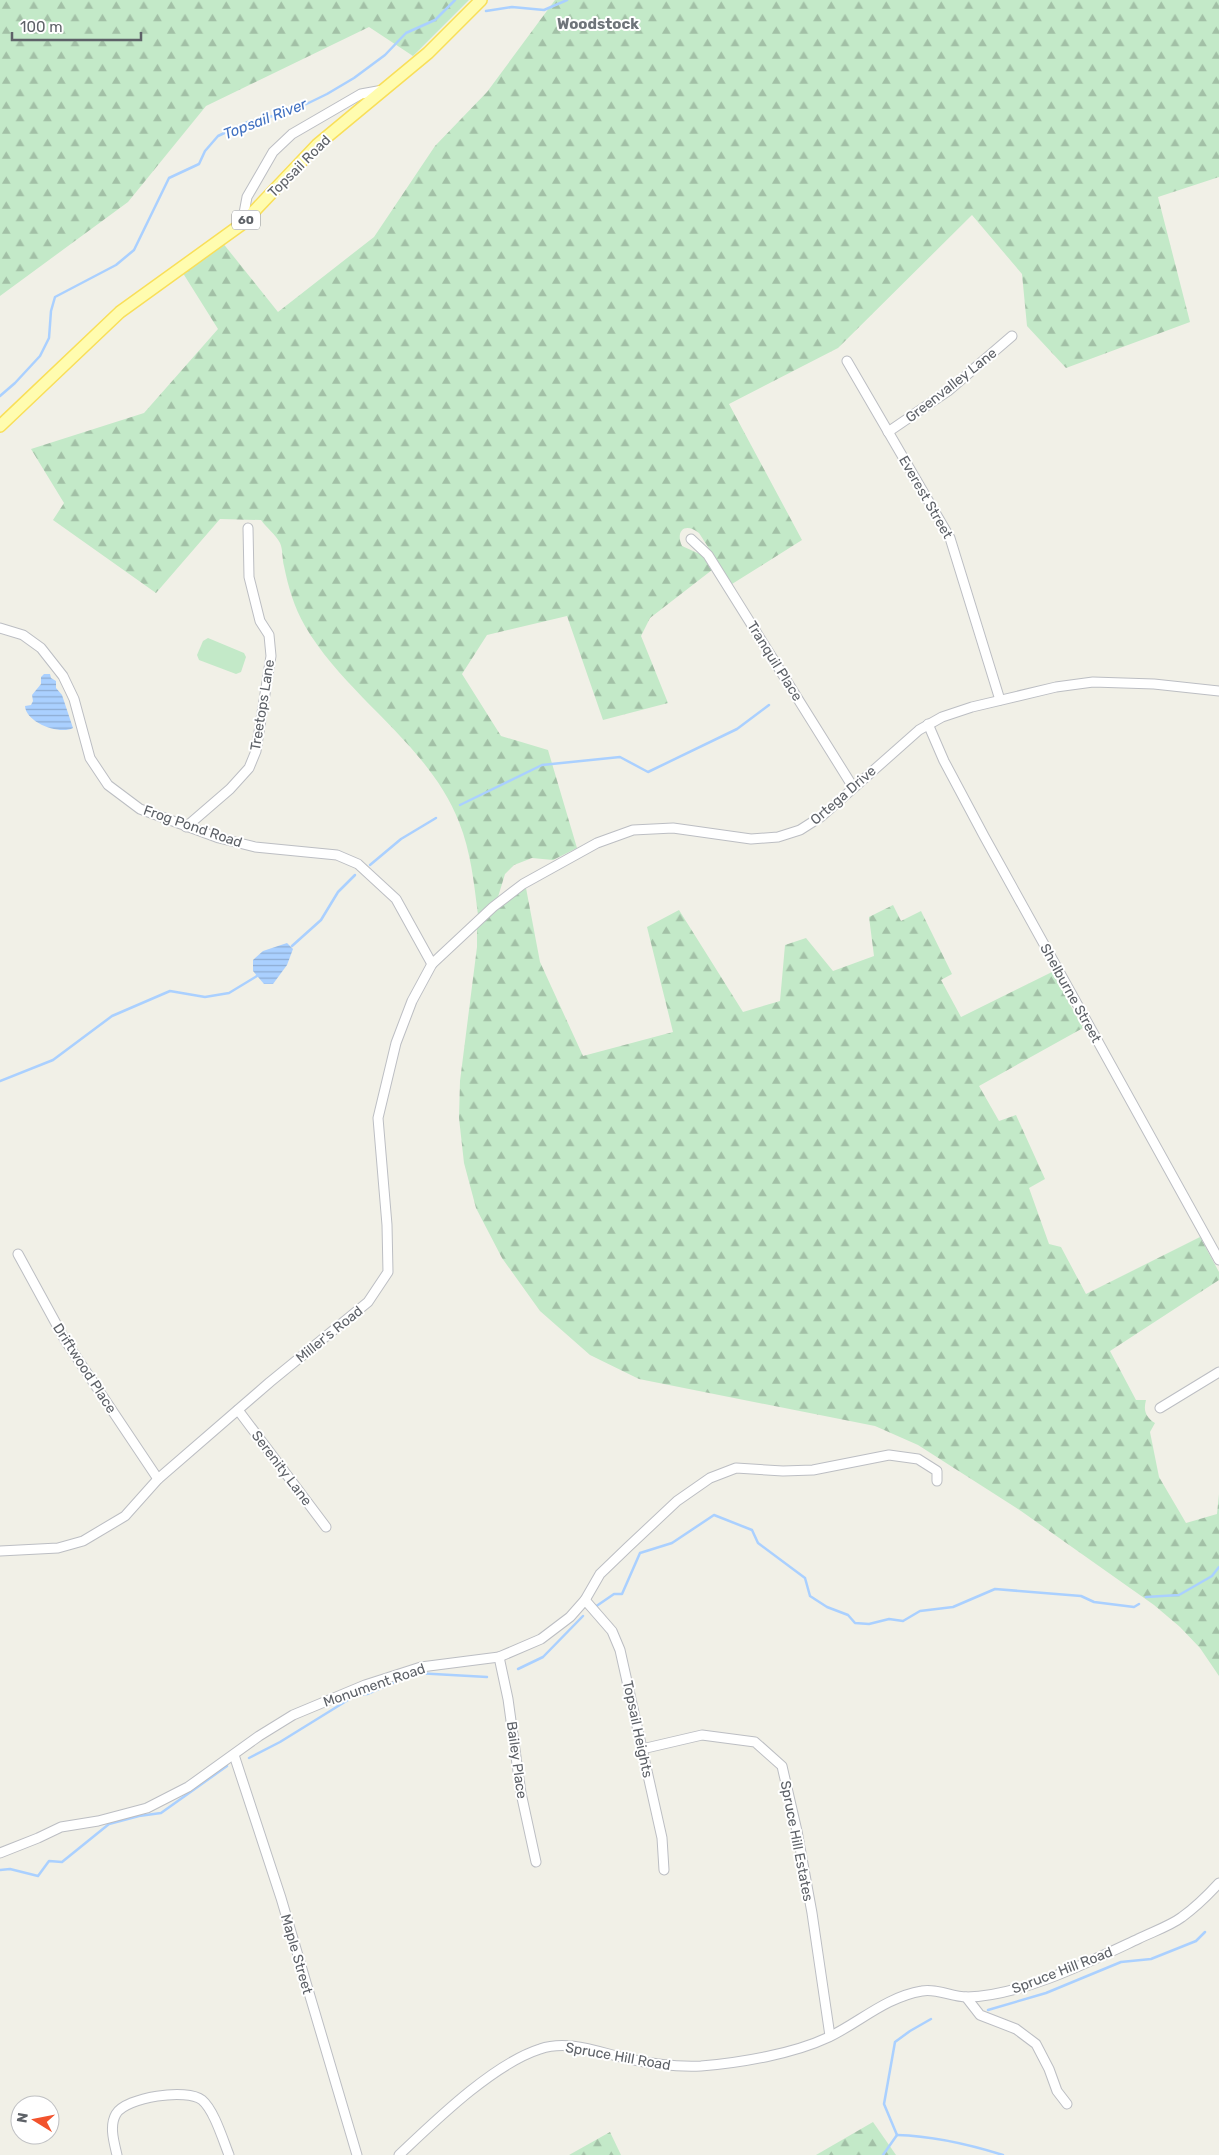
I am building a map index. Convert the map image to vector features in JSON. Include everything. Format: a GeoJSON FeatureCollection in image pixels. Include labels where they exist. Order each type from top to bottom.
{"type":"FeatureCollection","features":[{"type":"Feature","properties":{"kind":"main road","name":"Topsail Road"},"geometry":{"type":"LineString","coordinates":[[0,426],[120,312],[242,224],[317,145],[428,53],[481,0]]}},
{"type":"Feature","properties":{"kind":"street"},"geometry":{"type":"LineString","coordinates":[[242,224],[247,197],[274,152],[292,134],[361,94],[385,90]]}},
{"type":"Feature","properties":{"kind":"street","name":"Greenvalley Lane"},"geometry":{"type":"LineString","coordinates":[[888,432],[948,390],[1012,336]]}},
{"type":"Feature","properties":{"kind":"street","name":"Everest Street"},"geometry":{"type":"LineString","coordinates":[[847,361],[953,544],[1000,700]]}},
{"type":"Feature","properties":{"kind":"street","name":"Treetops Lane"},"geometry":{"type":"LineString","coordinates":[[186,827],[230,790],[249,768],[256,751],[271,656],[269,635],[260,621],[249,578],[248,528]]}},
{"type":"Feature","properties":{"kind":"street","name":"Tranquil Place"},"geometry":{"type":"LineString","coordinates":[[691,539],[708,555],[853,788]]}},
{"type":"Feature","properties":{"kind":"street","name":"Frog Pond Road"},"geometry":{"type":"LineString","coordinates":[[0,628],[23,635],[41,648],[63,676],[74,699],[90,758],[108,785],[140,809],[186,827],[255,847],[337,855],[358,864],[396,898],[432,964]]}},
{"type":"Feature","properties":{"kind":"street","name":"Ortega Drive"},"geometry":{"type":"LineString","coordinates":[[432,964],[454,941],[507,895],[605,839],[633,830],[659,827],[744,838],[778,837],[800,830],[810,825],[902,743],[928,724],[950,714],[1056,687],[1093,682],[1154,684],[1219,692]]}},
{"type":"Feature","properties":{"kind":"street","name":"Shelburne Street"},"geometry":{"type":"LineString","coordinates":[[928,724],[944,761],[979,827],[1219,1260]]}},
{"type":"Feature","properties":{"kind":"street","name":"Miller's Road"},"geometry":{"type":"LineString","coordinates":[[0,1551],[58,1548],[83,1542],[125,1516],[158,1479],[368,1302],[388,1272],[387,1225],[378,1118],[396,1043],[412,1001],[432,964]]}},
{"type":"Feature","properties":{"kind":"street","name":"Driftwood Place"},"geometry":{"type":"LineString","coordinates":[[18,1254],[64,1340],[158,1479]]}},
{"type":"Feature","properties":{"kind":"street"},"geometry":{"type":"LineString","coordinates":[[1160,1408],[1219,1372]]}},
{"type":"Feature","properties":{"kind":"street","name":"Serenity Lane"},"geometry":{"type":"LineString","coordinates":[[238,1410],[326,1527]]}},
{"type":"Feature","properties":{"kind":"street","name":"Monument Road"},"geometry":{"type":"LineString","coordinates":[[0,1852],[38,1838],[61,1826],[98,1821],[147,1808],[188,1787],[258,1736],[293,1715],[365,1686],[422,1667],[499,1657],[547,1635],[570,1617],[585,1600],[600,1574],[677,1502],[710,1478],[736,1468],[783,1471],[813,1470],[889,1455],[918,1459],[937,1471],[937,1481]]}},
{"type":"Feature","properties":{"kind":"street","name":"Topsail Heights"},"geometry":{"type":"LineString","coordinates":[[585,1600],[612,1631],[618,1643],[662,1838],[664,1870]]}},
{"type":"Feature","properties":{"kind":"street","name":"Bailey Place"},"geometry":{"type":"LineString","coordinates":[[499,1657],[508,1699],[520,1786],[536,1862]]}},
{"type":"Feature","properties":{"kind":"street","name":"Spruce Hill Estates"},"geometry":{"type":"LineString","coordinates":[[642,1750],[702,1735],[755,1742],[782,1766],[812,1913],[830,2036]]}},
{"type":"Feature","properties":{"kind":"street","name":"Maple Street"},"geometry":{"type":"LineString","coordinates":[[234,1755],[281,1898],[357,2155]]}},
{"type":"Feature","properties":{"kind":"street","name":"Spruce Hill Road"},"geometry":{"type":"LineString","coordinates":[[399,2155],[476,2087],[508,2064],[541,2048],[569,2046],[646,2062],[698,2066],[782,2052],[830,2036],[883,2004],[923,1990],[966,1997],[1002,1992],[1040,1981],[1098,1958],[1181,1918],[1219,1883]]}},
{"type":"Feature","properties":{"kind":"street"},"geometry":{"type":"LineString","coordinates":[[966,1997],[980,2016],[1016,2028],[1036,2044],[1049,2068],[1057,2091],[1067,2104]]}},
{"type":"Feature","properties":{"kind":"street"},"geometry":{"type":"LineString","coordinates":[[117,2155],[112,2129],[114,2118],[120,2109],[133,2102],[184,2094],[195,2096],[208,2107],[229,2155]]}},
{"type":"Feature","properties":{"kind":"green space"},"geometry":{"type":"Polygon","coordinates":[[[0,0],[469,0],[413,56],[369,27],[206,106],[128,202],[0,296],[0,0]]]}},
{"type":"Feature","properties":{"kind":"green space"},"geometry":{"type":"Polygon","coordinates":[[[555,0],[1219,0],[1219,177],[1158,197],[1190,322],[1066,368],[1027,326],[1022,274],[972,215],[838,348],[729,404],[802,540],[732,584],[699,533],[689,528],[681,532],[680,541],[682,546],[702,555],[712,570],[650,618],[641,636],[668,703],[603,720],[567,616],[487,635],[462,674],[501,736],[548,750],[577,848],[553,860],[532,858],[514,865],[505,874],[498,897],[478,915],[472,868],[466,845],[459,822],[445,794],[428,768],[408,744],[342,676],[322,652],[305,626],[298,611],[283,563],[280,543],[261,520],[220,519],[156,593],[53,520],[64,503],[31,449],[144,413],[218,329],[181,270],[222,242],[278,312],[374,237],[435,146],[487,92],[555,0]]]}},
{"type":"Feature","properties":{"kind":"green space"},"geometry":{"type":"Polygon","coordinates":[[[208,638],[244,653],[246,657],[241,672],[236,674],[199,660],[197,655],[203,641],[208,638]]]}},
{"type":"Feature","properties":{"kind":"green space"},"geometry":{"type":"Polygon","coordinates":[[[526,888],[540,962],[583,1056],[673,1032],[647,927],[679,910],[743,1012],[780,1001],[785,945],[806,938],[833,971],[874,956],[869,917],[893,905],[901,921],[921,911],[952,974],[941,980],[961,1017],[1052,972],[1083,1028],[979,1086],[999,1121],[1016,1115],[1045,1179],[1029,1188],[1049,1244],[1061,1247],[1086,1294],[1200,1237],[1219,1272],[1219,1280],[1110,1351],[1136,1400],[1146,1400],[1146,1413],[1155,1423],[1150,1432],[1159,1477],[1186,1523],[1217,1514],[1219,1494],[1219,1676],[1200,1648],[1180,1627],[1154,1605],[1021,1511],[918,1445],[875,1426],[639,1379],[590,1355],[540,1311],[502,1258],[476,1208],[464,1163],[459,1118],[460,1081],[477,947],[477,925],[526,888]]]}},
{"type":"Feature","properties":{"kind":"green space"},"geometry":{"type":"Polygon","coordinates":[[[873,2122],[896,2155],[816,2155],[873,2122]]]}},
{"type":"Feature","properties":{"kind":"green space"},"geometry":{"type":"Polygon","coordinates":[[[610,2132],[621,2155],[569,2155],[610,2132]]]}},
{"type":"Feature","properties":{"kind":"water"},"geometry":{"type":"Polygon","coordinates":[[[44,674],[50,674],[51,678],[56,681],[56,688],[62,695],[73,728],[67,730],[52,729],[31,718],[27,712],[25,706],[31,705],[33,701],[32,695],[41,684],[41,677],[44,674]]]}},
{"type":"Feature","properties":{"kind":"water"},"geometry":{"type":"Polygon","coordinates":[[[287,943],[293,949],[287,965],[273,984],[264,984],[253,971],[253,960],[263,951],[287,943]]]}},
{"type":"Feature","properties":{"kind":"waterway","name":"Topsail River"},"geometry":{"type":"LineString","coordinates":[[0,396],[40,356],[49,338],[51,311],[55,297],[116,265],[134,250],[169,178],[199,164],[205,151],[218,136],[248,122],[290,112],[354,78],[385,55],[406,33],[435,20],[455,0]]}},
{"type":"Feature","properties":{"kind":"waterway"},"geometry":{"type":"LineString","coordinates":[[486,11],[512,7],[544,10],[567,0]]}},
{"type":"Feature","properties":{"kind":"waterway"},"geometry":{"type":"LineString","coordinates":[[460,805],[542,765],[620,757],[648,772],[737,729],[769,705]]}},
{"type":"Feature","properties":{"kind":"waterway"},"geometry":{"type":"LineString","coordinates":[[370,865],[401,839],[436,818]]}},
{"type":"Feature","properties":{"kind":"waterway"},"geometry":{"type":"LineString","coordinates":[[292,946],[321,920],[338,892],[355,875]]}},
{"type":"Feature","properties":{"kind":"waterway"},"geometry":{"type":"LineString","coordinates":[[0,1081],[53,1060],[112,1016],[170,991],[205,997],[229,993],[257,976]]}},
{"type":"Feature","properties":{"kind":"waterway"},"geometry":{"type":"LineString","coordinates":[[595,1607],[614,1594],[622,1594],[640,1553],[672,1543],[714,1515],[752,1530],[758,1543],[805,1578],[810,1596],[827,1607],[848,1615],[855,1623],[869,1624],[889,1619],[903,1621],[920,1611],[953,1607],[995,1589],[1081,1596],[1094,1602],[1134,1607],[1139,1604]]}},
{"type":"Feature","properties":{"kind":"waterway"},"geometry":{"type":"LineString","coordinates":[[1146,1597],[1179,1595],[1212,1576],[1219,1567]]}},
{"type":"Feature","properties":{"kind":"waterway"},"geometry":{"type":"LineString","coordinates":[[518,1669],[543,1657],[583,1616]]}},
{"type":"Feature","properties":{"kind":"waterway"},"geometry":{"type":"LineString","coordinates":[[249,1758],[280,1742],[356,1695],[367,1694],[416,1673],[487,1677]]}},
{"type":"Feature","properties":{"kind":"waterway"},"geometry":{"type":"LineString","coordinates":[[0,1870],[10,1869],[38,1876],[49,1861],[62,1862],[109,1824],[139,1816],[161,1813],[227,1766]]}},
{"type":"Feature","properties":{"kind":"waterway"},"geometry":{"type":"LineString","coordinates":[[988,2010],[1046,1993],[1121,1962],[1151,1959],[1196,1941],[1205,1932]]}},
{"type":"Feature","properties":{"kind":"waterway"},"geometry":{"type":"LineString","coordinates":[[897,2135],[884,2104],[895,2042],[931,2019]]}},
{"type":"Feature","properties":{"kind":"waterway"},"geometry":{"type":"LineString","coordinates":[[897,2135],[951,2141],[1003,2155]]}},
{"type":"Feature","properties":{"kind":"waterway"},"geometry":{"type":"LineString","coordinates":[[883,2155],[897,2135]]}},
{"type":"Feature","properties":{"kind":"district","name":"Woodstock"},"geometry":{"type":"Point","coordinates":[598,24]}}]}
